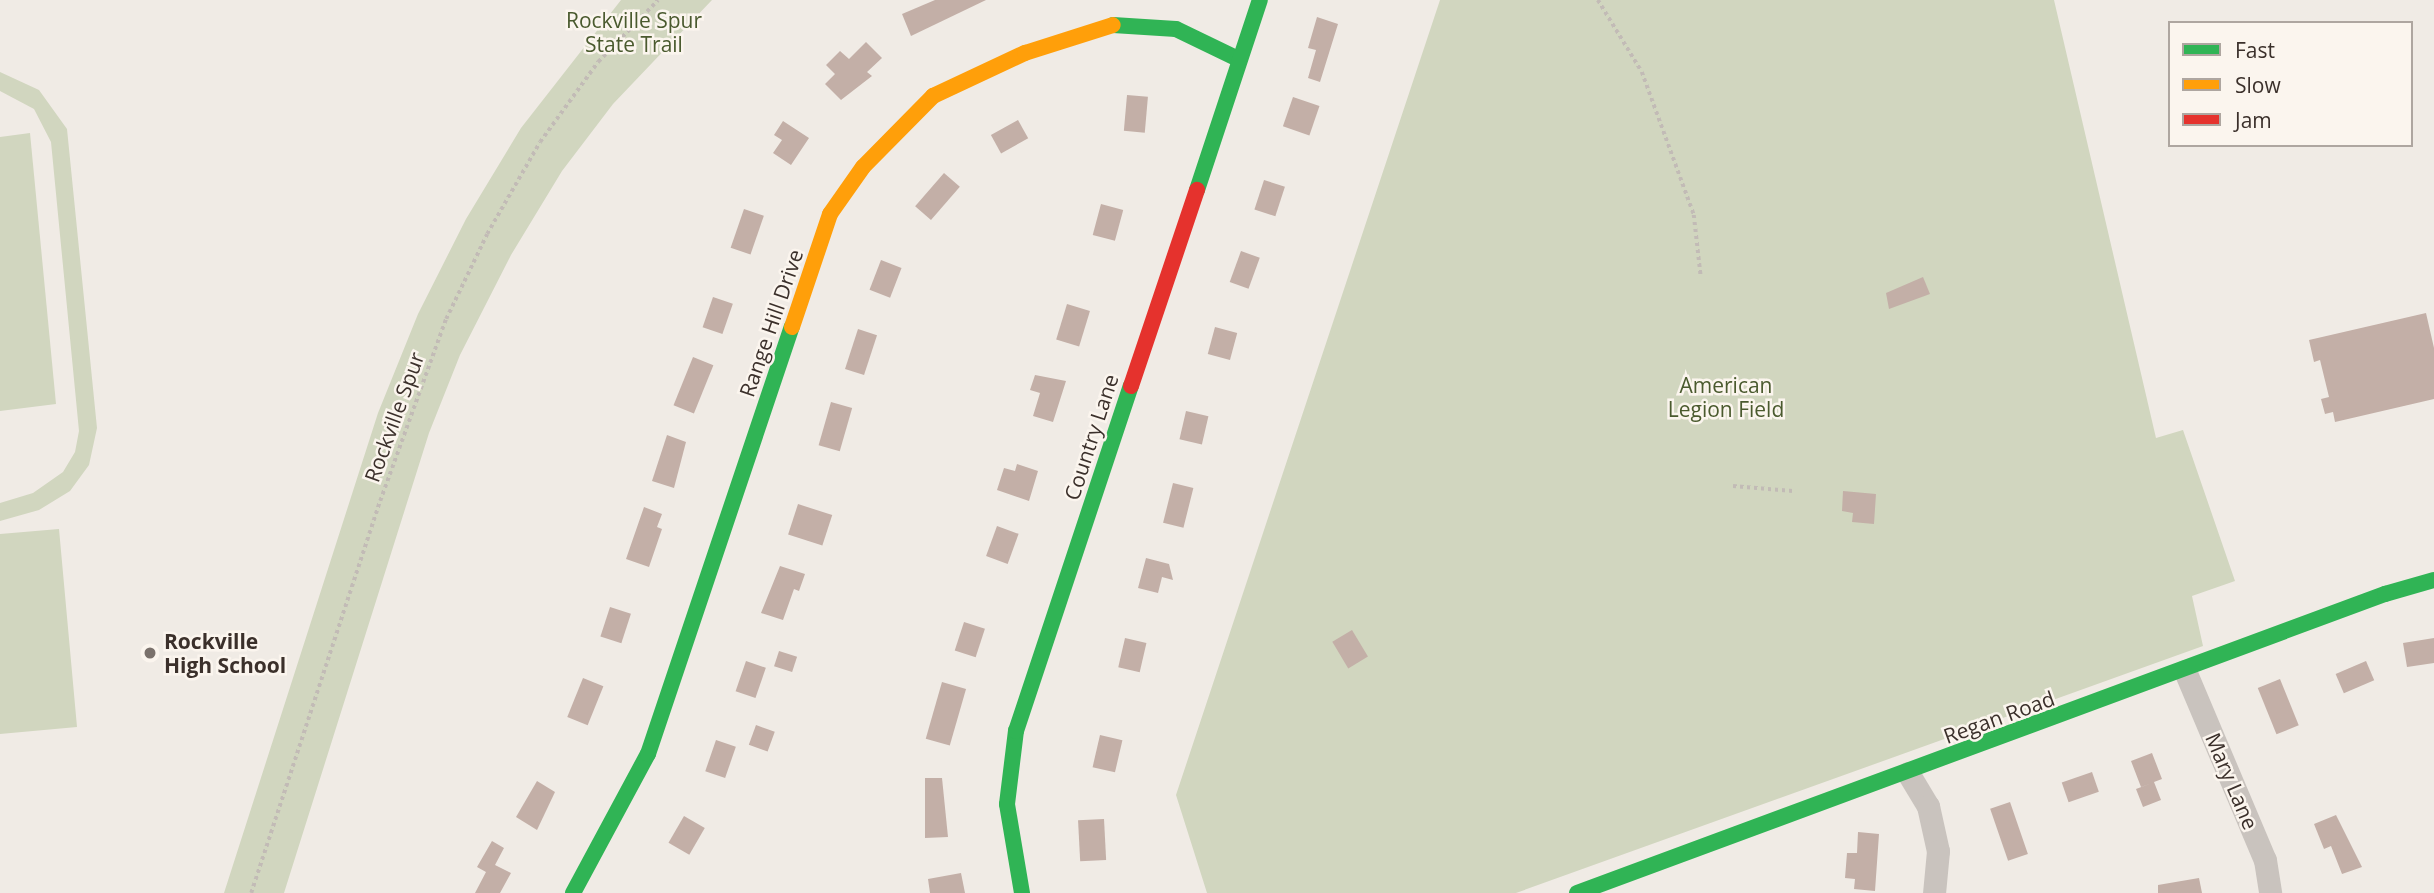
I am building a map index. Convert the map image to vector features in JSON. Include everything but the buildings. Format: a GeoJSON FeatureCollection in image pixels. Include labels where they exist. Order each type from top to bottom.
{"type":"FeatureCollection","features":[{"type":"Feature","properties":{"kind":"street","name":"Country Lane"},"geometry":{"type":"LineString","coordinates":[[1023,893],[1007,804],[1016,731],[1260,0]]}},
{"type":"Feature","properties":{"kind":"street","name":"Range Hill Drive"},"geometry":{"type":"LineString","coordinates":[[573,893],[648,754],[830,214],[863,167],[933,96],[1026,53],[1107,25],[1176,29],[1238,60]]}},
{"type":"Feature","properties":{"kind":"street","name":"Regan Road"},"geometry":{"type":"LineString","coordinates":[[1577,893],[2185,671],[2385,594],[2434,580]]}},
{"type":"Feature","properties":{"kind":"street","name":"Mary Lane"},"geometry":{"type":"LineString","coordinates":[[2185,671],[2265,860],[2270,893]]}},
{"type":"Feature","properties":{"kind":"street"},"geometry":{"type":"LineString","coordinates":[[1908,773],[1930,817],[1938,851],[1934,893]]}},
{"type":"Feature","properties":{"kind":"path","name":"Rockville Spur"},"geometry":{"type":"LineString","coordinates":[[251,893],[380,500],[446,319],[487,234],[540,142],[598,62],[658,0]]}},
{"type":"Feature","properties":{"kind":"path"},"geometry":{"type":"LineString","coordinates":[[1598,0],[1642,72],[1694,215],[1701,277]]}},
{"type":"Feature","properties":{"kind":"path"},"geometry":{"type":"LineString","coordinates":[[1733,486],[1793,491]]}},
{"type":"Feature","properties":{"kind":"green space","name":"Rockville Spur State Trail"},"geometry":{"type":"Polygon","coordinates":[[[621,0],[712,0],[613,104],[562,171],[511,255],[460,355],[429,433],[284,893],[224,893],[378,413],[418,314],[466,219],[521,128],[621,0]]]}},
{"type":"Feature","properties":{"kind":"green space","name":"American Legion Field"},"geometry":{"type":"Polygon","coordinates":[[[1440,0],[2054,0],[2156,438],[2183,430],[2235,581],[2192,596],[2203,646],[1516,893],[1207,893],[1176,795],[1440,0]]]}},
{"type":"Feature","properties":{"kind":"green space"},"geometry":{"type":"Polygon","coordinates":[[[0,72],[39,90],[67,129],[97,428],[89,465],[70,491],[39,510],[0,521],[0,503],[33,493],[63,472],[75,452],[79,431],[51,142],[34,109],[0,91],[0,72]]]}},
{"type":"Feature","properties":{"kind":"green space"},"geometry":{"type":"Polygon","coordinates":[[[30,133],[56,404],[0,411],[0,137],[30,133]]]}},
{"type":"Feature","properties":{"kind":"green space"},"geometry":{"type":"Polygon","coordinates":[[[59,529],[77,727],[0,734],[0,534],[59,529]]]}},
{"type":"Feature","properties":{"kind":"traffic: fast"},"geometry":{"type":"LineString","coordinates":[[1197,190],[1260,0]]}},
{"type":"Feature","properties":{"kind":"traffic: fast"},"geometry":{"type":"LineString","coordinates":[[1113,25],[1176,29],[1238,59]]}},
{"type":"Feature","properties":{"kind":"traffic: fast"},"geometry":{"type":"LineString","coordinates":[[573,893],[648,754],[792,327]]}},
{"type":"Feature","properties":{"kind":"traffic: fast"},"geometry":{"type":"LineString","coordinates":[[1022,893],[1007,804],[1016,731],[1131,386]]}},
{"type":"Feature","properties":{"kind":"traffic: fast"},"geometry":{"type":"LineString","coordinates":[[1577,893],[2385,594],[2434,580]]}},
{"type":"Feature","properties":{"kind":"traffic: slow"},"geometry":{"type":"LineString","coordinates":[[792,327],[830,214],[863,167],[933,96],[1025,53],[1113,25]]}},
{"type":"Feature","properties":{"kind":"traffic: jam"},"geometry":{"type":"LineString","coordinates":[[1131,386],[1197,190]]}},
{"type":"Feature","properties":{"kind":"place","name":"Rockville High School"},"geometry":{"type":"Point","coordinates":[150,653]}}]}
